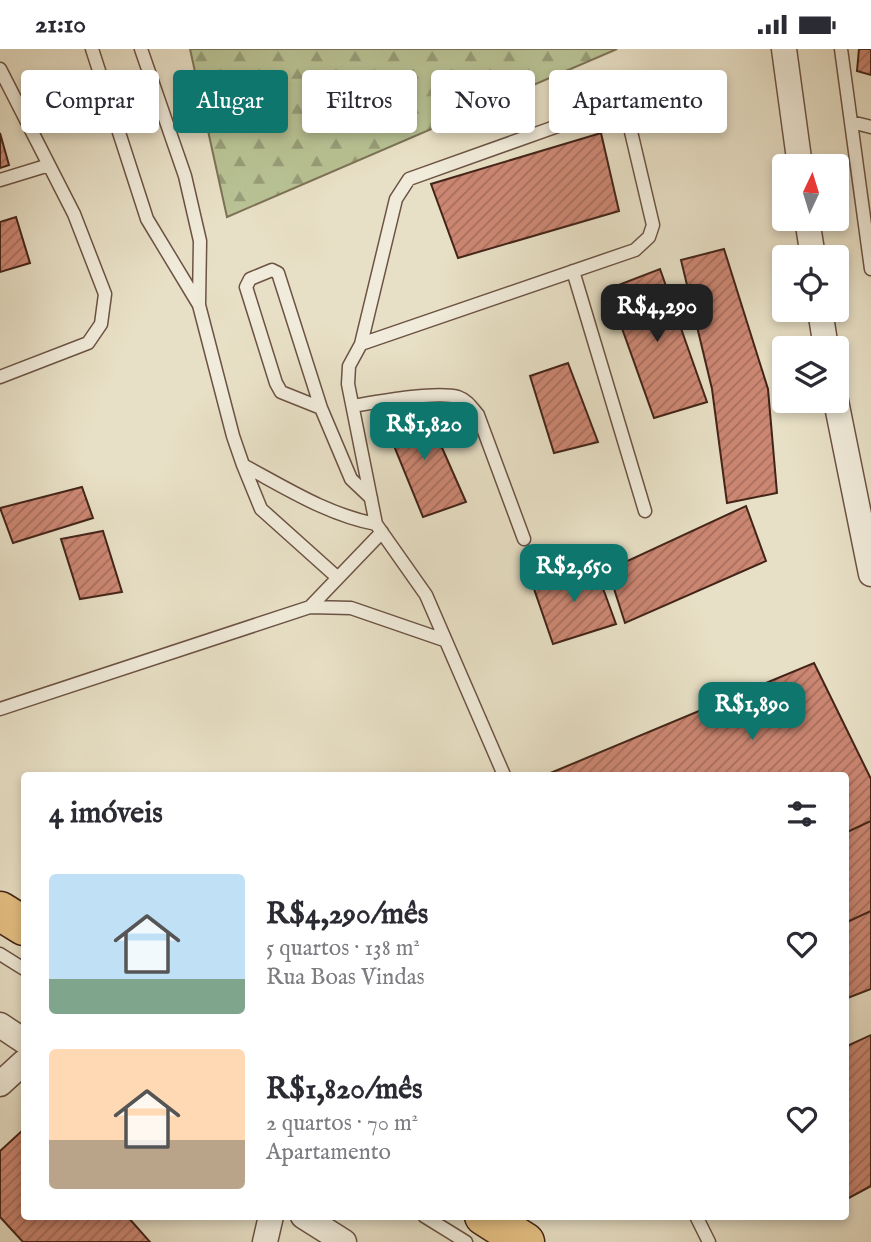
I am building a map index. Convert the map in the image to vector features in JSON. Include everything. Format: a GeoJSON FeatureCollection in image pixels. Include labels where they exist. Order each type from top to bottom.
{"type":"FeatureCollection","features":[{"type":"Feature","properties":{"kind":"highway"},"geometry":{"type":"LineString","coordinates":[[0,911],[21,924]]}},
{"type":"Feature","properties":{"kind":"highway"},"geometry":{"type":"LineString","coordinates":[[490,1220],[525,1242]]}},
{"type":"Feature","properties":{"kind":"street"},"geometry":{"type":"LineString","coordinates":[[784,49],[798,154]]}},
{"type":"Feature","properties":{"kind":"street"},"geometry":{"type":"LineString","coordinates":[[838,413],[870,571]]}},
{"type":"Feature","properties":{"kind":"street"},"geometry":{"type":"LineString","coordinates":[[0,1025],[21,1039]]}},
{"type":"Feature","properties":{"kind":"street"},"geometry":{"type":"LineString","coordinates":[[0,1084],[21,1065]]}},
{"type":"Feature","properties":{"kind":"street"},"geometry":{"type":"LineString","coordinates":[[265,1242],[270,1220]]}},
{"type":"Feature","properties":{"kind":"street"},"geometry":{"type":"LineString","coordinates":[[309,1220],[344,1242]]}},
{"type":"Feature","properties":{"kind":"lane"},"geometry":{"type":"LineString","coordinates":[[92,49],[147,219],[199,305]]}},
{"type":"Feature","properties":{"kind":"lane"},"geometry":{"type":"LineString","coordinates":[[141,49],[184,176],[200,241],[199,305],[243,465],[261,509],[338,578]]}},
{"type":"Feature","properties":{"kind":"lane"},"geometry":{"type":"LineString","coordinates":[[841,49],[871,269]]}},
{"type":"Feature","properties":{"kind":"lane"},"geometry":{"type":"LineString","coordinates":[[0,69],[74,214],[105,294],[101,324],[88,344],[0,377]]}},
{"type":"Feature","properties":{"kind":"lane"},"geometry":{"type":"LineString","coordinates":[[361,344],[635,250],[649,237],[653,225],[628,119],[616,112],[597,112],[409,179],[396,199],[361,344],[349,366],[348,384],[352,406],[370,498],[379,528],[426,595],[502,772]]}},
{"type":"Feature","properties":{"kind":"lane"},"geometry":{"type":"LineString","coordinates":[[851,122],[871,127]]}},
{"type":"Feature","properties":{"kind":"lane"},"geometry":{"type":"LineString","coordinates":[[0,180],[49,165]]}},
{"type":"Feature","properties":{"kind":"lane"},"geometry":{"type":"LineString","coordinates":[[321,408],[281,391],[276,383],[246,287],[250,279],[272,270],[278,273],[321,408],[351,479],[370,498]]}},
{"type":"Feature","properties":{"kind":"lane"},"geometry":{"type":"LineString","coordinates":[[573,271],[645,511]]}},
{"type":"Feature","properties":{"kind":"lane"},"geometry":{"type":"LineString","coordinates":[[352,406],[391,400],[456,396],[467,402],[478,415],[524,539]]}},
{"type":"Feature","properties":{"kind":"lane"},"geometry":{"type":"LineString","coordinates":[[243,465],[295,494],[379,528]]}},
{"type":"Feature","properties":{"kind":"lane"},"geometry":{"type":"LineString","coordinates":[[310,607],[379,528]]}},
{"type":"Feature","properties":{"kind":"lane"},"geometry":{"type":"LineString","coordinates":[[0,709],[310,607],[351,608],[444,640]]}},
{"type":"Feature","properties":{"kind":"lane"},"geometry":{"type":"LineString","coordinates":[[0,954],[21,967]]}},
{"type":"Feature","properties":{"kind":"lane"},"geometry":{"type":"LineString","coordinates":[[430,1220],[466,1242]]}},
{"type":"Feature","properties":{"kind":"lane"},"geometry":{"type":"LineString","coordinates":[[698,1220],[709,1242]]}},
{"type":"Feature","properties":{"kind":"green space"},"geometry":{"type":"Polygon","coordinates":[[[190,49],[617,49],[568,70],[549,70],[549,78],[535,84],[535,70],[431,70],[431,129],[227,217],[208,133],[288,133],[288,70],[195,70],[190,49]]]}},
{"type":"Feature","properties":{"kind":"building"},"geometry":{"type":"Polygon","coordinates":[[[859,49],[871,49],[871,75],[857,71],[859,49]]]}},
{"type":"Feature","properties":{"kind":"building"},"geometry":{"type":"Polygon","coordinates":[[[0,133],[9,165],[0,168],[0,133]]]}},
{"type":"Feature","properties":{"kind":"building"},"geometry":{"type":"Polygon","coordinates":[[[601,133],[619,211],[458,258],[431,184],[601,133]]]}},
{"type":"Feature","properties":{"kind":"building"},"geometry":{"type":"Polygon","coordinates":[[[16,217],[30,263],[0,272],[0,222],[16,217]]]}},
{"type":"Feature","properties":{"kind":"building"},"geometry":{"type":"Polygon","coordinates":[[[724,249],[768,389],[777,493],[727,503],[712,389],[681,260],[724,249]]]}},
{"type":"Feature","properties":{"kind":"building"},"geometry":{"type":"Polygon","coordinates":[[[660,269],[707,402],[654,418],[608,289],[660,269]]]}},
{"type":"Feature","properties":{"kind":"building"},"geometry":{"type":"Polygon","coordinates":[[[568,363],[598,442],[554,453],[530,376],[568,363]]]}},
{"type":"Feature","properties":{"kind":"building"},"geometry":{"type":"Polygon","coordinates":[[[424,407],[466,502],[423,517],[383,419],[424,407]]]}},
{"type":"Feature","properties":{"kind":"building"},"geometry":{"type":"Polygon","coordinates":[[[82,487],[93,518],[13,543],[0,508],[82,487]]]}},
{"type":"Feature","properties":{"kind":"building"},"geometry":{"type":"Polygon","coordinates":[[[746,506],[766,561],[625,623],[608,570],[746,506]]]}},
{"type":"Feature","properties":{"kind":"building"},"geometry":{"type":"Polygon","coordinates":[[[103,531],[122,592],[80,599],[61,539],[103,531]]]}},
{"type":"Feature","properties":{"kind":"building"},"geometry":{"type":"Polygon","coordinates":[[[593,561],[616,624],[553,644],[533,586],[593,561]]]}},
{"type":"Feature","properties":{"kind":"building"},"geometry":{"type":"Polygon","coordinates":[[[814,663],[871,779],[871,821],[849,831],[849,772],[553,772],[814,663]]]}},
{"type":"Feature","properties":{"kind":"building"},"geometry":{"type":"Polygon","coordinates":[[[871,821],[871,911],[849,921],[849,831],[871,821]]]}},
{"type":"Feature","properties":{"kind":"building"},"geometry":{"type":"Polygon","coordinates":[[[871,911],[871,989],[849,997],[849,921],[871,911]]]}},
{"type":"Feature","properties":{"kind":"building"},"geometry":{"type":"Polygon","coordinates":[[[871,1035],[871,1186],[849,1198],[849,1045],[871,1035]]]}},
{"type":"Feature","properties":{"kind":"building"},"geometry":{"type":"Polygon","coordinates":[[[21,1132],[21,1220],[131,1220],[150,1242],[23,1242],[0,1217],[0,1151],[21,1132]]]}}]}
